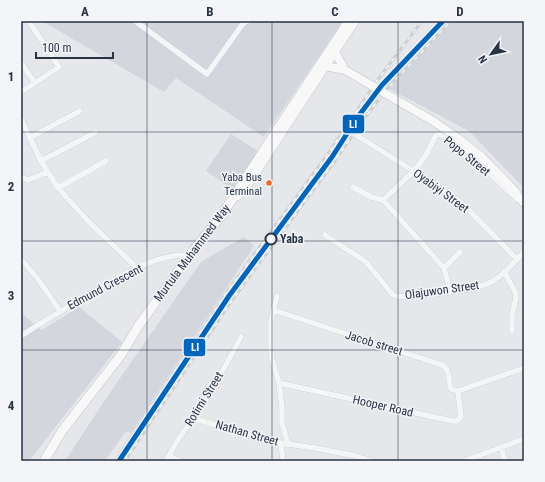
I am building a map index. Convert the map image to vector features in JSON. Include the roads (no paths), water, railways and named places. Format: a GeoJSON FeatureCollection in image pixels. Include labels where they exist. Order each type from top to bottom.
{"type":"FeatureCollection","features":[{"type":"Feature","properties":{"kind":"main road","name":"Murtula Muhammed Way"},"geometry":{"type":"LineString","coordinates":[[44,461],[62,431],[121,355],[139,324],[193,251],[222,215],[280,124],[349,21]]}},
{"type":"Feature","properties":{"kind":"main road"},"geometry":{"type":"LineString","coordinates":[[222,215],[249,182],[355,21]]}},
{"type":"Feature","properties":{"kind":"main road"},"geometry":{"type":"LineString","coordinates":[[335,52],[345,70]]}},
{"type":"Feature","properties":{"kind":"main road"},"geometry":{"type":"LineString","coordinates":[[326,66],[345,70],[458,138],[482,157],[512,188],[524,204]]}},
{"type":"Feature","properties":{"kind":"main road"},"geometry":{"type":"LineString","coordinates":[[512,188],[524,196]]}},
{"type":"Feature","properties":{"kind":"street"},"geometry":{"type":"LineString","coordinates":[[135,21],[207,74],[245,21]]}},
{"type":"Feature","properties":{"kind":"street"},"geometry":{"type":"LineString","coordinates":[[21,92],[59,67],[30,24]]}},
{"type":"Feature","properties":{"kind":"street"},"geometry":{"type":"LineString","coordinates":[[21,63],[35,83]]}},
{"type":"Feature","properties":{"kind":"street"},"geometry":{"type":"LineString","coordinates":[[31,137],[80,111]]}},
{"type":"Feature","properties":{"kind":"street"},"geometry":{"type":"LineString","coordinates":[[21,119],[31,137],[41,161],[58,188],[84,217],[137,268]]}},
{"type":"Feature","properties":{"kind":"street"},"geometry":{"type":"LineString","coordinates":[[41,161],[96,132]]}},
{"type":"Feature","properties":{"kind":"street","name":"Popo Street"},"geometry":{"type":"LineString","coordinates":[[383,200],[414,171],[426,155],[436,135],[439,134],[467,152],[524,204]]}},
{"type":"Feature","properties":{"kind":"street","name":"Oyabiyi Street"},"geometry":{"type":"LineString","coordinates":[[356,136],[414,171],[463,204],[517,259]]}},
{"type":"Feature","properties":{"kind":"street"},"geometry":{"type":"LineString","coordinates":[[58,188],[106,161]]}},
{"type":"Feature","properties":{"kind":"street"},"geometry":{"type":"LineString","coordinates":[[21,177],[28,180],[48,172]]}},
{"type":"Feature","properties":{"kind":"street"},"geometry":{"type":"LineString","coordinates":[[353,187],[371,197],[383,200],[444,268],[450,291]]}},
{"type":"Feature","properties":{"kind":"street","name":"Olajuwon Street"},"geometry":{"type":"LineString","coordinates":[[325,235],[366,262],[393,295],[398,297],[479,286],[490,282],[524,252]]}},
{"type":"Feature","properties":{"kind":"street","name":"Edmund Crescent"},"geometry":{"type":"LineString","coordinates":[[21,336],[60,311],[137,268],[168,257],[189,255],[193,251]]}},
{"type":"Feature","properties":{"kind":"street"},"geometry":{"type":"LineString","coordinates":[[444,268],[460,252]]}},
{"type":"Feature","properties":{"kind":"street"},"geometry":{"type":"LineString","coordinates":[[21,259],[38,279],[60,311]]}},
{"type":"Feature","properties":{"kind":"street"},"geometry":{"type":"LineString","coordinates":[[504,271],[516,292],[512,315],[512,332]]}},
{"type":"Feature","properties":{"kind":"street"},"geometry":{"type":"LineString","coordinates":[[277,296],[270,330],[271,351],[279,382],[282,406],[282,423],[288,444]]}},
{"type":"Feature","properties":{"kind":"street","name":"Jacob street"},"geometry":{"type":"LineString","coordinates":[[274,310],[442,365],[446,367],[451,389],[458,392]]}},
{"type":"Feature","properties":{"kind":"street","name":"Rotimi Street"},"geometry":{"type":"LineString","coordinates":[[167,459],[177,441],[209,396],[241,337]]}},
{"type":"Feature","properties":{"kind":"street"},"geometry":{"type":"LineString","coordinates":[[458,392],[524,368]]}},
{"type":"Feature","properties":{"kind":"street","name":"Hooper Road"},"geometry":{"type":"LineString","coordinates":[[279,382],[452,422],[456,421],[460,417],[458,392]]}},
{"type":"Feature","properties":{"kind":"street","name":"Nathan Street"},"geometry":{"type":"LineString","coordinates":[[193,418],[255,438],[281,444],[349,455],[372,461]]}},
{"type":"Feature","properties":{"kind":"street"},"geometry":{"type":"LineString","coordinates":[[464,461],[524,439]]}},
{"type":"Feature","properties":{"kind":"street"},"geometry":{"type":"LineString","coordinates":[[281,444],[283,461]]}},
{"type":"Feature","properties":{"kind":"street"},"geometry":{"type":"LineString","coordinates":[[502,447],[505,461]]}},
{"type":"Feature","properties":{"kind":"street"},"geometry":{"type":"LineString","coordinates":[[167,459],[180,461]]}},
{"type":"Feature","properties":{"kind":"railway"},"geometry":{"type":"LineString","coordinates":[[115,461],[226,293],[327,155],[376,82],[422,21]]}},
{"type":"Feature","properties":{"kind":"railway"},"geometry":{"type":"LineString","coordinates":[[125,461],[233,299],[335,161],[361,123],[386,90],[451,21]]}},
{"type":"Feature","properties":{"kind":"place","name":"Yaba Bus Terminal"},"geometry":{"type":"Point","coordinates":[269,183]}},
{"type":"Feature","properties":{"kind":"place","name":"Yaba"},"geometry":{"type":"Point","coordinates":[271,239]}}]}
